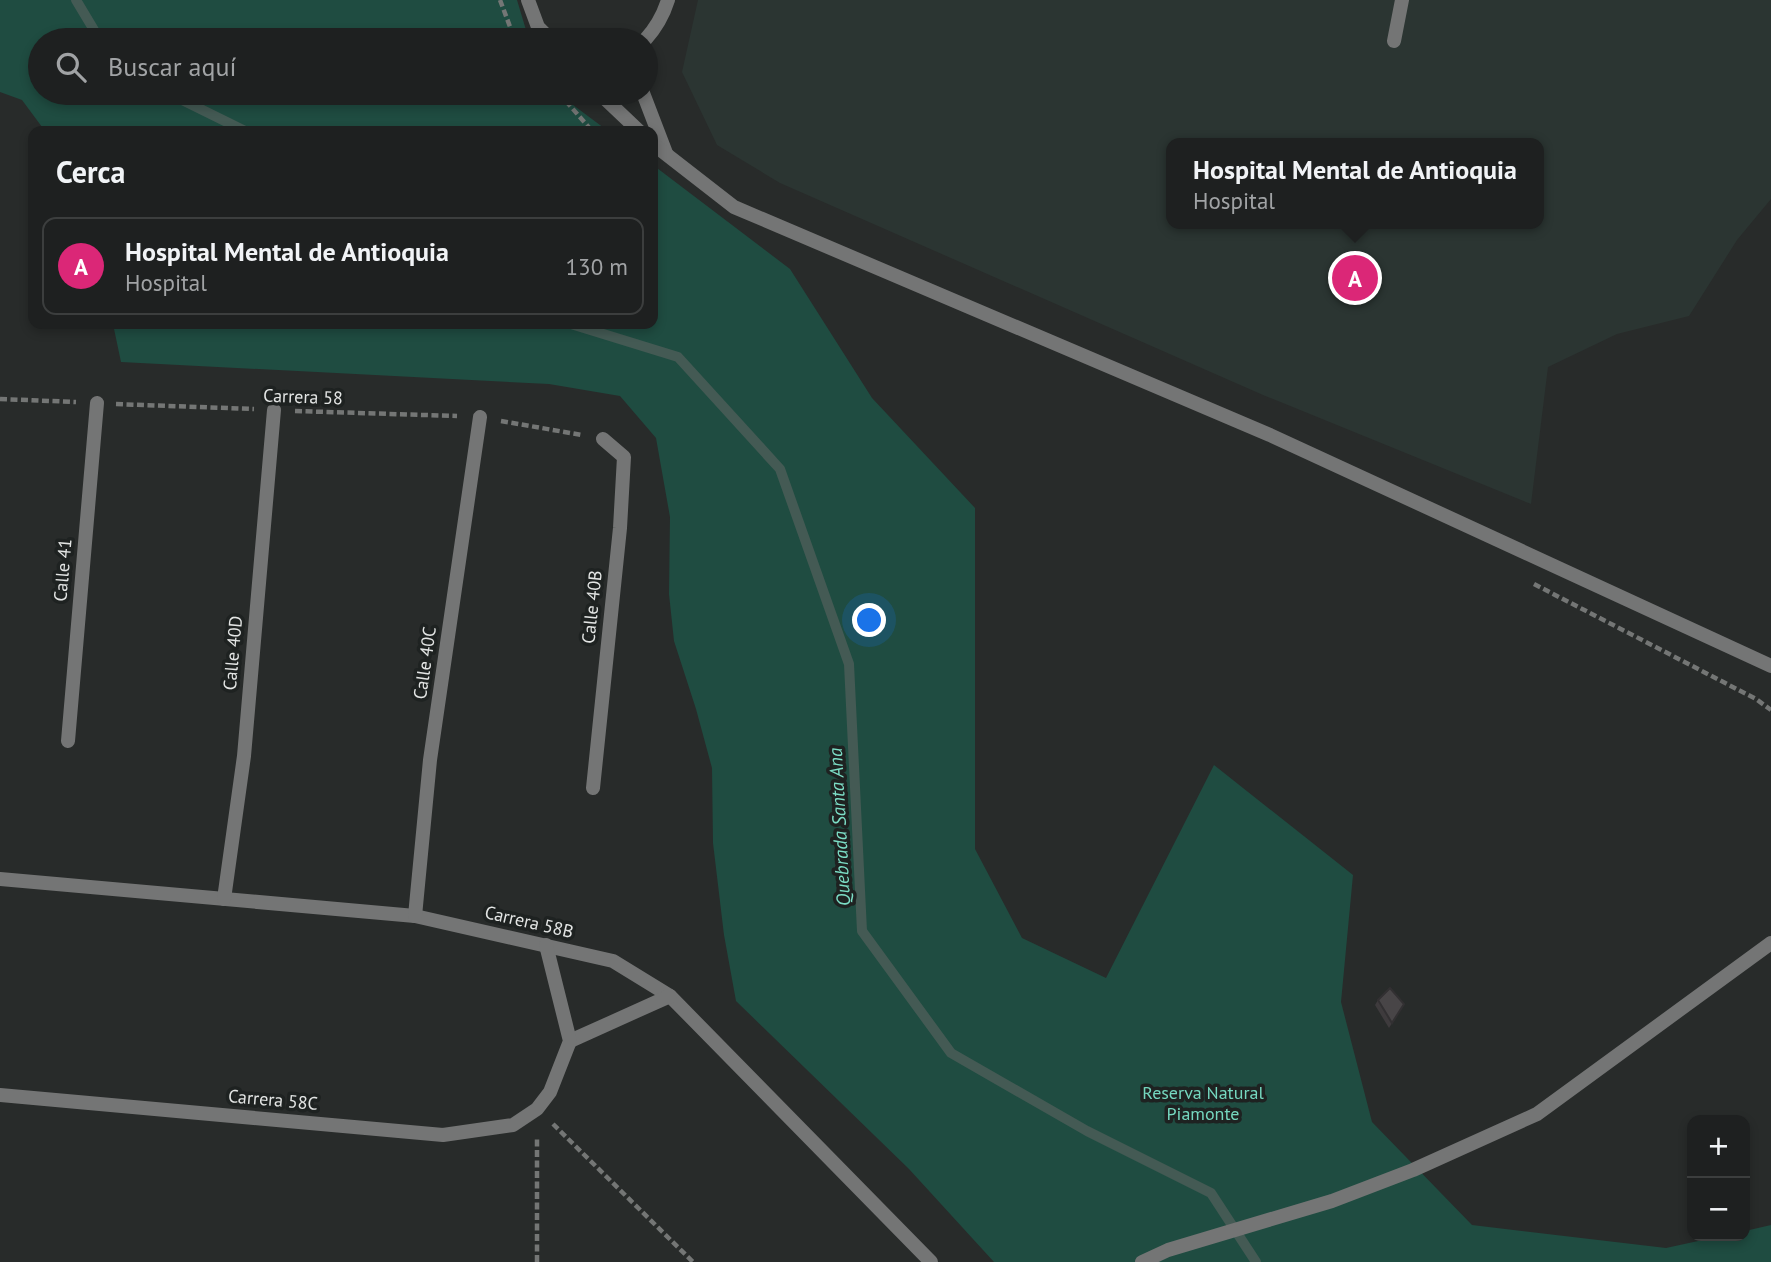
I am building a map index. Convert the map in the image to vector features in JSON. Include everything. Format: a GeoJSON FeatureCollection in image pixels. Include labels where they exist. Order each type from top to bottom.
{"type":"FeatureCollection","features":[{"type":"Feature","properties":{"kind":"street"},"geometry":{"type":"LineString","coordinates":[[528,0],[539,28]]}},
{"type":"Feature","properties":{"kind":"street"},"geometry":{"type":"LineString","coordinates":[[655,28],[668,0]]}},
{"type":"Feature","properties":{"kind":"street"},"geometry":{"type":"LineString","coordinates":[[1394,41],[1402,0]]}},
{"type":"Feature","properties":{"kind":"street"},"geometry":{"type":"LineString","coordinates":[[612,105],[634,126]]}},
{"type":"Feature","properties":{"kind":"street"},"geometry":{"type":"LineString","coordinates":[[648,105],[656,126]]}},
{"type":"Feature","properties":{"kind":"street"},"geometry":{"type":"LineString","coordinates":[[658,132],[668,158]]}},
{"type":"Feature","properties":{"kind":"street"},"geometry":{"type":"LineString","coordinates":[[658,149],[734,207],[1270,435],[1771,666]]}},
{"type":"Feature","properties":{"kind":"street","name":"Calle 41"},"geometry":{"type":"LineString","coordinates":[[68,741],[97,403]]}},
{"type":"Feature","properties":{"kind":"street","name":"Calle 40D"},"geometry":{"type":"LineString","coordinates":[[224,899],[244,756],[274,410]]}},
{"type":"Feature","properties":{"kind":"street","name":"Calle 40C"},"geometry":{"type":"LineString","coordinates":[[415,916],[430,760],[480,417]]}},
{"type":"Feature","properties":{"kind":"street","name":"Calle 40B"},"geometry":{"type":"LineString","coordinates":[[593,788],[620,528],[624,457],[603,439]]}},
{"type":"Feature","properties":{"kind":"street","name":"Carrera 58B"},"geometry":{"type":"LineString","coordinates":[[0,880],[415,916],[613,961],[670,996],[931,1262]]}},
{"type":"Feature","properties":{"kind":"street"},"geometry":{"type":"LineString","coordinates":[[1142,1262],[1168,1250],[1293,1214],[1413,1170],[1536,1114],[1771,943]]}},
{"type":"Feature","properties":{"kind":"street"},"geometry":{"type":"LineString","coordinates":[[537,1109],[550,1092],[570,1041],[546,945]]}},
{"type":"Feature","properties":{"kind":"street"},"geometry":{"type":"LineString","coordinates":[[570,1041],[670,996]]}},
{"type":"Feature","properties":{"kind":"street","name":"Carrera 58C"},"geometry":{"type":"LineString","coordinates":[[0,1095],[443,1135],[513,1125],[537,1109]]}},
{"type":"Feature","properties":{"kind":"path"},"geometry":{"type":"LineString","coordinates":[[499,0],[510,28]]}},
{"type":"Feature","properties":{"kind":"path"},"geometry":{"type":"LineString","coordinates":[[570,105],[589,126]]}},
{"type":"Feature","properties":{"kind":"path","name":"Carrera 58"},"geometry":{"type":"LineString","coordinates":[[0,399],[480,417],[603,439]]}},
{"type":"Feature","properties":{"kind":"path"},"geometry":{"type":"LineString","coordinates":[[537,1109],[537,1262]]}},
{"type":"Feature","properties":{"kind":"path"},"geometry":{"type":"LineString","coordinates":[[537,1109],[693,1262]]}},
{"type":"Feature","properties":{"kind":"shaded area"},"geometry":{"type":"Polygon","coordinates":[[[698,0],[1771,0],[1771,199],[1737,240],[1689,316],[1617,334],[1548,367],[1531,504],[1263,395],[780,183],[717,145],[682,72],[698,0]]]}},
{"type":"Feature","properties":{"kind":"green space"},"geometry":{"type":"Polygon","coordinates":[[[0,0],[517,0],[525,28],[28,28],[28,105],[573,105],[601,126],[41,126],[22,100],[0,92],[0,0]]]}},
{"type":"Feature","properties":{"kind":"green space","name":"Reserva Natural Piamonte"},"geometry":{"type":"Polygon","coordinates":[[[658,169],[790,269],[872,398],[975,508],[975,849],[1022,938],[1106,978],[1214,765],[1353,875],[1341,1002],[1372,1122],[1472,1225],[1666,1248],[1698,1241],[1750,1241],[1750,1230],[1771,1225],[1771,1262],[994,1262],[909,1169],[736,1001],[724,935],[713,843],[712,768],[674,641],[669,594],[670,517],[656,438],[620,396],[549,384],[121,362],[114,329],[658,329],[658,169]]]}},
{"type":"Feature","properties":{"kind":"building"},"geometry":{"type":"Polygon","coordinates":[[[1390,988],[1404,1004],[1392,1023],[1378,1000],[1390,988]]]}},
{"type":"Feature","properties":{"kind":"waterway","name":"Quebrada Santa Ana"},"geometry":{"type":"LineString","coordinates":[[76,0],[93,28]]}},
{"type":"Feature","properties":{"kind":"waterway","name":"Quebrada Santa Ana"},"geometry":{"type":"LineString","coordinates":[[192,105],[235,126]]}},
{"type":"Feature","properties":{"kind":"waterway","name":"Quebrada Santa Ana"},"geometry":{"type":"LineString","coordinates":[[587,329],[678,357],[780,469],[849,664],[862,931],[951,1053],[1087,1131],[1211,1193],[1256,1262]]}},
{"type":"Feature","properties":{"kind":"place","name":"Hospital Mental de Antioquia"},"geometry":{"type":"Point","coordinates":[1355,278]}}]}
